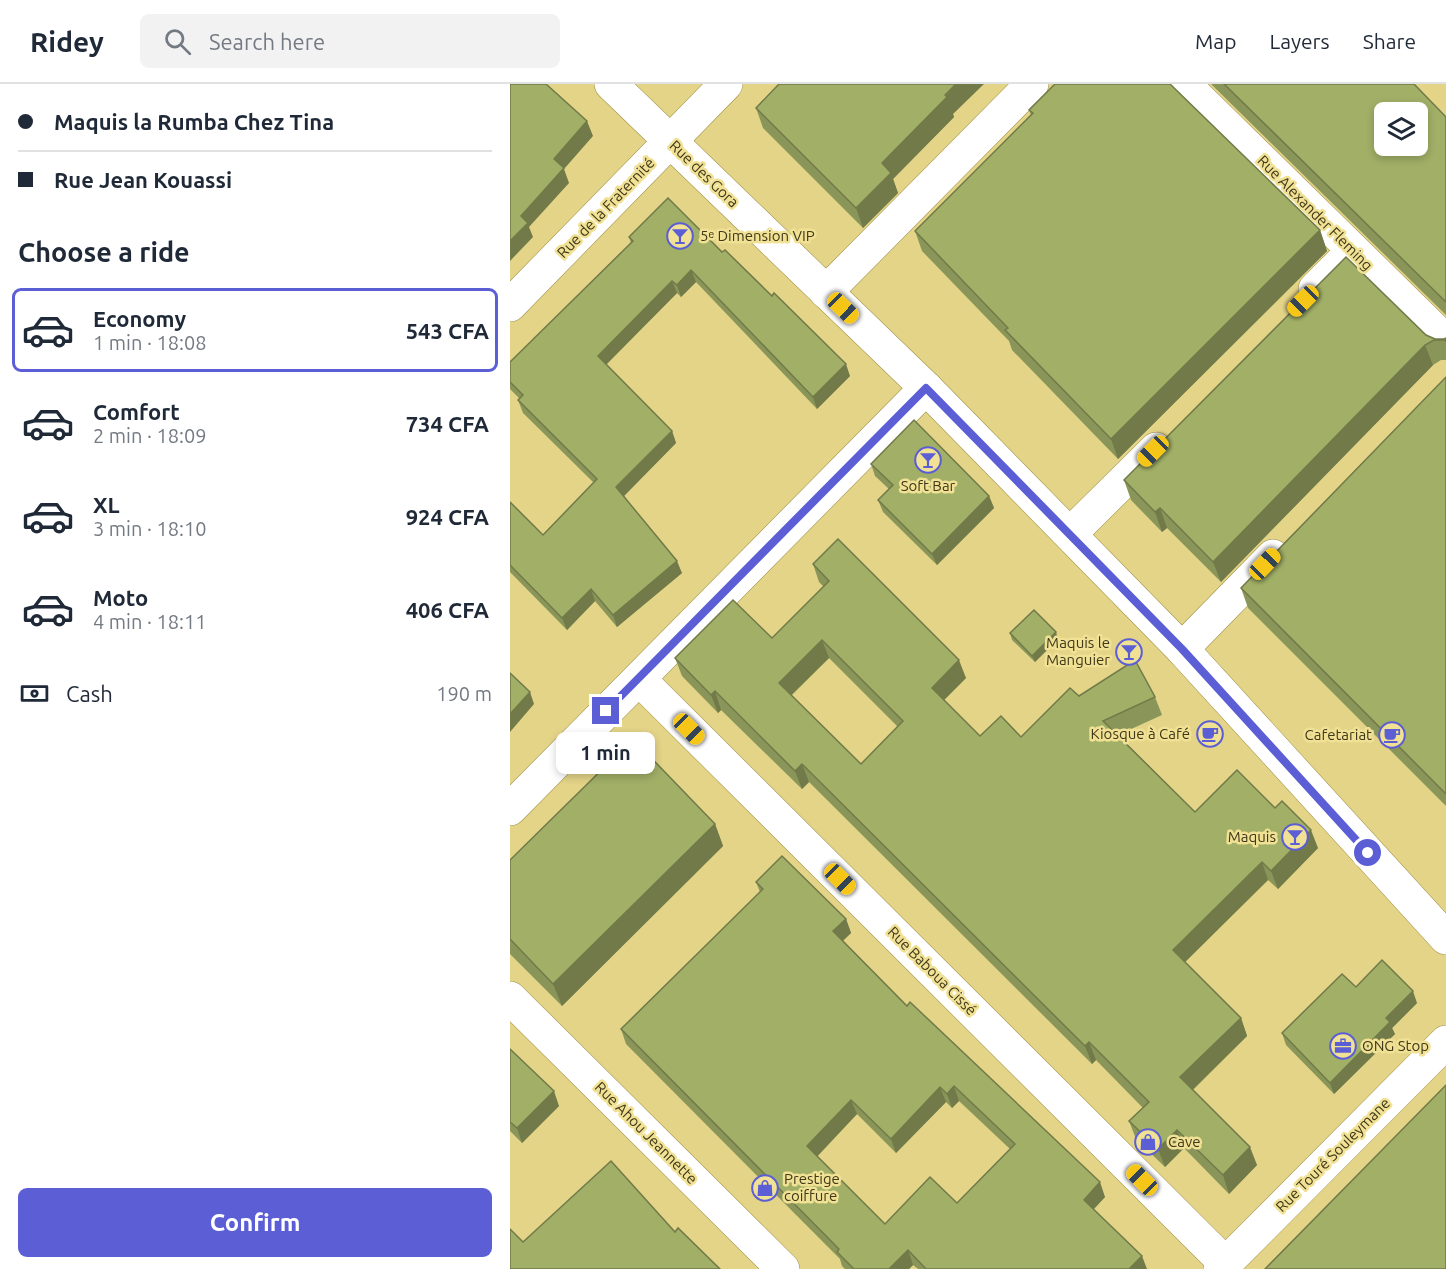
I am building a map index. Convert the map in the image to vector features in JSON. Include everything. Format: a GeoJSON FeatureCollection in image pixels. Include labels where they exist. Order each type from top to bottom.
{"type":"FeatureCollection","features":[{"type":"Feature","properties":{"kind":"street","name":"Rue des Gora"},"geometry":{"type":"LineString","coordinates":[[612,84],[926,388],[1070,534],[1182,649],[1446,938]]}},
{"type":"Feature","properties":{"kind":"street","name":"Rue de la Fraternité"},"geometry":{"type":"LineString","coordinates":[[510,305],[726,84]]}},
{"type":"Feature","properties":{"kind":"street"},"geometry":{"type":"LineString","coordinates":[[826,292],[1032,84]]}},
{"type":"Feature","properties":{"kind":"street","name":"Rue Alexander Fleming"},"geometry":{"type":"LineString","coordinates":[[1184,84],[1446,341]]}},
{"type":"Feature","properties":{"kind":"street"},"geometry":{"type":"LineString","coordinates":[[1295,309],[1353,251]]}},
{"type":"Feature","properties":{"kind":"street"},"geometry":{"type":"LineString","coordinates":[[510,809],[926,388]]}},
{"type":"Feature","properties":{"kind":"street"},"geometry":{"type":"LineString","coordinates":[[1070,534],[1178,426]]}},
{"type":"Feature","properties":{"kind":"street"},"geometry":{"type":"LineString","coordinates":[[1182,649],[1298,531]]}},
{"type":"Feature","properties":{"kind":"street","name":"Rue Baboua Cissé"},"geometry":{"type":"LineString","coordinates":[[639,679],[1223,1266]]}},
{"type":"Feature","properties":{"kind":"street","name":"Rue Ahou Jeannette"},"geometry":{"type":"LineString","coordinates":[[510,998],[783,1269]]}},
{"type":"Feature","properties":{"kind":"street","name":"Rue Touré Souleymane"},"geometry":{"type":"LineString","coordinates":[[1223,1266],[1446,1042]]}},
{"type":"Feature","properties":{"kind":"building"},"geometry":{"type":"Polygon","coordinates":[[[510,84],[546,84],[587,121],[554,159],[564,168],[521,216],[528,223],[510,241],[510,84]]]}},
{"type":"Feature","properties":{"kind":"building"},"geometry":{"type":"Polygon","coordinates":[[[779,84],[956,84],[945,95],[947,97],[882,163],[891,173],[856,208],[756,108],[779,84]]]}},
{"type":"Feature","properties":{"kind":"building"},"geometry":{"type":"Polygon","coordinates":[[[1055,84],[1170,84],[1320,230],[1111,439],[1005,330],[1008,328],[915,231],[1033,113],[1029,110],[1055,84]]]}},
{"type":"Feature","properties":{"kind":"building"},"geometry":{"type":"Polygon","coordinates":[[[1224,84],[1414,84],[1446,117],[1446,302],[1224,84]]]}},
{"type":"Feature","properties":{"kind":"building"},"geometry":{"type":"Polygon","coordinates":[[[668,198],[722,252],[725,250],[772,296],[774,293],[846,364],[813,397],[691,270],[677,285],[672,281],[598,356],[672,431],[616,487],[677,561],[613,615],[591,589],[562,618],[510,565],[510,502],[543,535],[597,479],[518,400],[523,395],[510,382],[510,362],[633,241],[629,237],[668,198]]]}},
{"type":"Feature","properties":{"kind":"building"},"geometry":{"type":"Polygon","coordinates":[[[1346,257],[1426,335],[1435,339],[1446,338],[1446,341],[1434,340],[1425,345],[1213,562],[1160,508],[1155,512],[1124,480],[1346,257]]]}},
{"type":"Feature","properties":{"kind":"building"},"geometry":{"type":"Polygon","coordinates":[[[1446,377],[1446,794],[1241,588],[1446,377]]]}},
{"type":"Feature","properties":{"kind":"building"},"geometry":{"type":"Polygon","coordinates":[[[914,420],[989,496],[932,554],[878,500],[893,485],[871,464],[914,420]]]}},
{"type":"Feature","properties":{"kind":"building"},"geometry":{"type":"Polygon","coordinates":[[[838,539],[959,660],[932,688],[980,736],[1001,716],[1021,737],[1070,688],[1079,696],[1135,660],[1155,697],[1103,721],[1195,812],[1237,770],[1275,808],[1282,801],[1311,830],[1271,871],[1262,862],[1173,950],[1241,1018],[1180,1077],[1250,1147],[1223,1175],[1177,1130],[1158,1149],[1129,1121],[1149,1102],[1089,1042],[1085,1046],[802,764],[795,771],[715,691],[711,695],[675,658],[733,600],[772,638],[829,581],[813,564],[838,539]],[[822,640],[779,683],[861,764],[903,721],[822,640]]]}},
{"type":"Feature","properties":{"kind":"building"},"geometry":{"type":"Polygon","coordinates":[[[1034,610],[1056,632],[1032,656],[1010,633],[1034,610]]]}},
{"type":"Feature","properties":{"kind":"building"},"geometry":{"type":"Polygon","coordinates":[[[510,673],[530,692],[510,714],[510,673]]]}},
{"type":"Feature","properties":{"kind":"building"},"geometry":{"type":"Polygon","coordinates":[[[633,739],[715,824],[553,984],[510,939],[510,860],[633,739]]]}},
{"type":"Feature","properties":{"kind":"building"},"geometry":{"type":"Polygon","coordinates":[[[782,856],[846,919],[833,931],[907,1006],[910,1002],[1100,1182],[1084,1200],[1142,1256],[1129,1269],[926,1269],[908,1250],[889,1269],[854,1269],[837,1252],[839,1249],[621,1029],[763,889],[756,882],[782,856]],[[954,1086],[947,1094],[940,1087],[891,1139],[851,1100],[807,1146],[885,1224],[930,1177],[957,1203],[1015,1144],[954,1086]]]}},
{"type":"Feature","properties":{"kind":"building"},"geometry":{"type":"Polygon","coordinates":[[[1382,960],[1413,991],[1386,1018],[1390,1022],[1330,1083],[1282,1033],[1342,974],[1356,987],[1382,960]]]}},
{"type":"Feature","properties":{"kind":"building"},"geometry":{"type":"Polygon","coordinates":[[[510,1049],[554,1091],[517,1128],[510,1122],[510,1049]]]}},
{"type":"Feature","properties":{"kind":"building"},"geometry":{"type":"Polygon","coordinates":[[[1446,1085],[1446,1269],[1265,1269],[1446,1085]]]}},
{"type":"Feature","properties":{"kind":"building"},"geometry":{"type":"Polygon","coordinates":[[[611,1161],[675,1232],[678,1228],[720,1269],[510,1269],[510,1229],[523,1242],[611,1161]]]}},
{"type":"Feature","properties":{"kind":"place","name":"5ᵉ Dimension VIP"},"geometry":{"type":"Point","coordinates":[680,236]}},
{"type":"Feature","properties":{"kind":"place","name":"Soft Bar"},"geometry":{"type":"Point","coordinates":[928,460]}},
{"type":"Feature","properties":{"kind":"place","name":"Maquis le Manguier"},"geometry":{"type":"Point","coordinates":[1129,652]}},
{"type":"Feature","properties":{"kind":"place","name":"Kiosque à Café"},"geometry":{"type":"Point","coordinates":[1210,734]}},
{"type":"Feature","properties":{"kind":"place","name":"Cafetariat"},"geometry":{"type":"Point","coordinates":[1392,735]}},
{"type":"Feature","properties":{"kind":"place","name":"Maquis"},"geometry":{"type":"Point","coordinates":[1295,837]}},
{"type":"Feature","properties":{"kind":"place","name":"ONG Stop"},"geometry":{"type":"Point","coordinates":[1343,1046]}},
{"type":"Feature","properties":{"kind":"place","name":"Cave"},"geometry":{"type":"Point","coordinates":[1148,1142]}},
{"type":"Feature","properties":{"kind":"place","name":"Prestige coiffure"},"geometry":{"type":"Point","coordinates":[765,1188]}},
{"type":"Feature","properties":{"kind":"route"},"geometry":{"type":"LineString","coordinates":[[606,711],[926,388],[1182,649],[1368,853]]}}]}
